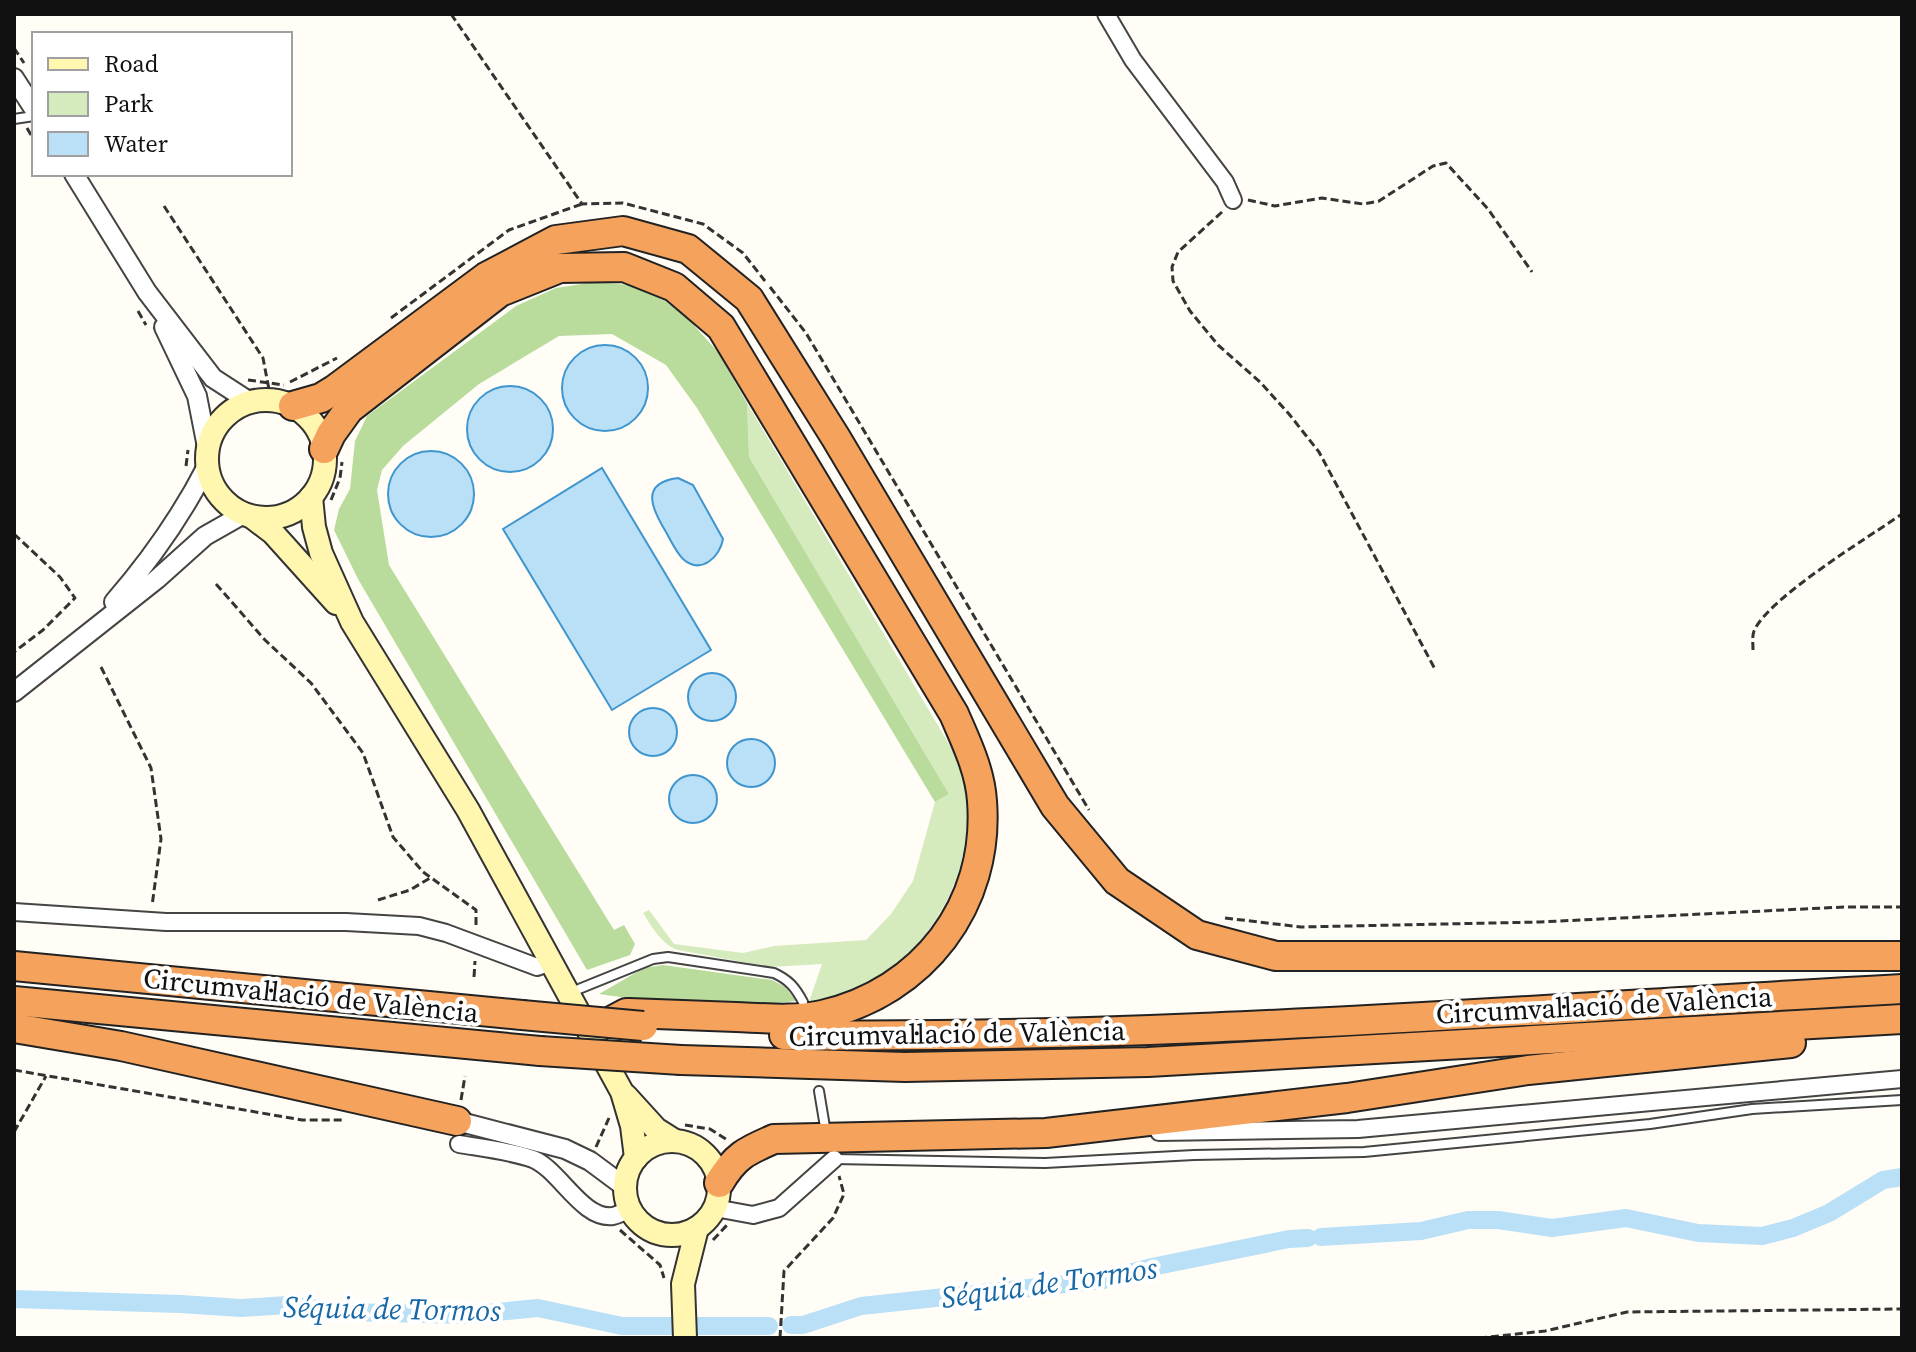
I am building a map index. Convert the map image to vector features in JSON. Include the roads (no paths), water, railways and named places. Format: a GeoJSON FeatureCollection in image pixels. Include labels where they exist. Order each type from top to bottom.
{"type":"FeatureCollection","features":[{"type":"Feature","properties":{"kind":"highway"},"geometry":{"type":"LineString","coordinates":[[275,395],[321,398],[486,277],[556,240],[623,231],[688,249],[749,299],[836,438],[1055,806],[1117,881],[1197,935],[1276,956],[1902,956]]}},
{"type":"Feature","properties":{"kind":"highway"},"geometry":{"type":"LineString","coordinates":[[333,452],[331,434],[349,409],[500,292],[560,268],[624,267],[674,287],[721,327],[954,714],[975,762],[982,799],[982,845],[967,900],[942,940],[908,977],[867,1002],[819,1016],[644,1020]]}},
{"type":"Feature","properties":{"kind":"highway","name":"Circumval·lació de València"},"geometry":{"type":"LineString","coordinates":[[14,966],[606,1023],[644,1020],[778,1035],[1137,1031],[1902,989]]}},
{"type":"Feature","properties":{"kind":"highway","name":"Circumval·lació de València"},"geometry":{"type":"LineString","coordinates":[[14,1001],[540,1051],[681,1060],[905,1067],[1148,1062],[1902,1019]]}},
{"type":"Feature","properties":{"kind":"highway"},"geometry":{"type":"LineString","coordinates":[[14,1028],[121,1046],[458,1132]]}},
{"type":"Feature","properties":{"kind":"highway"},"geometry":{"type":"LineString","coordinates":[[722,1201],[730,1164],[743,1153],[774,1139],[830,1149],[1046,1133],[1347,1098],[1528,1070],[1902,1030]]}},
{"type":"Feature","properties":{"kind":"main road"},"geometry":{"type":"LineString","coordinates":[[352,622],[273,533],[232,509],[215,490],[197,457],[222,418],[235,408],[275,395],[316,427],[333,452],[322,474],[314,527],[321,553],[352,622],[468,810],[622,1092],[632,1126],[636,1158]]}},
{"type":"Feature","properties":{"kind":"main road"},"geometry":{"type":"LineString","coordinates":[[247,516],[268,518],[284,515],[319,502]]}},
{"type":"Feature","properties":{"kind":"main road"},"geometry":{"type":"LineString","coordinates":[[622,1092],[656,1129],[674,1132],[709,1159],[722,1201],[674,1284]]}},
{"type":"Feature","properties":{"kind":"main road"},"geometry":{"type":"LineString","coordinates":[[674,1132],[636,1158],[628,1171],[623,1204],[637,1219],[657,1232],[672,1257],[685,1338]]}},
{"type":"Feature","properties":{"kind":"main road"},"geometry":{"type":"LineString","coordinates":[[657,1232],[702,1237]]}},
{"type":"Feature","properties":{"kind":"street"},"geometry":{"type":"LineString","coordinates":[[1106,14],[1133,60],[1225,182],[1233,200]]}},
{"type":"Feature","properties":{"kind":"street"},"geometry":{"type":"LineString","coordinates":[[14,78],[32,106]]}},
{"type":"Feature","properties":{"kind":"street"},"geometry":{"type":"LineString","coordinates":[[75,176],[197,396],[197,457],[183,513],[146,565],[87,634]]}},
{"type":"Feature","properties":{"kind":"street"},"geometry":{"type":"LineString","coordinates":[[140,296],[213,378],[275,395]]}},
{"type":"Feature","properties":{"kind":"street"},"geometry":{"type":"LineString","coordinates":[[14,692],[157,579],[205,536],[247,516]]}},
{"type":"Feature","properties":{"kind":"street"},"geometry":{"type":"LineString","coordinates":[[14,912],[150,921],[346,922],[419,926],[537,967],[552,962]]}},
{"type":"Feature","properties":{"kind":"street"},"geometry":{"type":"LineString","coordinates":[[1046,1133],[1358,1129],[1902,1079]]}},
{"type":"Feature","properties":{"kind":"street"},"geometry":{"type":"LineString","coordinates":[[458,1132],[565,1149],[590,1161],[623,1204],[597,1214],[584,1205],[553,1172],[531,1159],[458,1132]]}},
{"type":"Feature","properties":{"kind":"street"},"geometry":{"type":"LineString","coordinates":[[722,1201],[753,1215],[779,1208],[830,1149]]}},
{"type":"Feature","properties":{"kind":"lane"},"geometry":{"type":"LineString","coordinates":[[569,993],[653,959],[668,957],[774,973],[795,986],[803,1002]]}},
{"type":"Feature","properties":{"kind":"lane"},"geometry":{"type":"LineString","coordinates":[[819,1091],[830,1149],[1045,1163],[1194,1155],[1364,1152],[1650,1124],[1752,1109],[1902,1100]]}},
{"type":"Feature","properties":{"kind":"water"},"geometry":{"type":"Polygon","coordinates":[[[605,345],[622,348],[636,357],[645,371],[648,388],[645,405],[636,419],[622,428],[605,431],[588,428],[574,419],[565,405],[562,388],[565,371],[574,357],[588,348],[605,345]]]}},
{"type":"Feature","properties":{"kind":"water"},"geometry":{"type":"Polygon","coordinates":[[[510,386],[527,389],[541,398],[550,412],[553,429],[550,446],[541,460],[527,469],[510,472],[493,469],[479,460],[470,446],[467,429],[470,412],[479,398],[493,389],[510,386]]]}},
{"type":"Feature","properties":{"kind":"water"},"geometry":{"type":"Polygon","coordinates":[[[431,451],[448,454],[462,463],[471,477],[474,494],[471,511],[462,525],[448,534],[431,537],[414,534],[400,525],[391,511],[388,494],[391,477],[400,463],[414,454],[431,451]]]}},
{"type":"Feature","properties":{"kind":"water"},"geometry":{"type":"Polygon","coordinates":[[[602,468],[711,650],[612,710],[503,529],[602,468]]]}},
{"type":"Feature","properties":{"kind":"water"},"geometry":{"type":"Polygon","coordinates":[[[678,478],[693,485],[723,539],[714,557],[703,564],[690,563],[680,556],[653,506],[653,491],[658,485],[678,478]]]}},
{"type":"Feature","properties":{"kind":"water"},"geometry":{"type":"Polygon","coordinates":[[[712,673],[729,680],[736,697],[729,714],[712,721],[695,714],[688,697],[695,680],[712,673]]]}},
{"type":"Feature","properties":{"kind":"water"},"geometry":{"type":"Polygon","coordinates":[[[653,708],[670,715],[677,732],[670,749],[653,756],[636,749],[629,732],[636,715],[653,708]]]}},
{"type":"Feature","properties":{"kind":"water"},"geometry":{"type":"Polygon","coordinates":[[[751,739],[768,746],[775,763],[768,780],[751,787],[734,780],[727,763],[734,746],[751,739]]]}},
{"type":"Feature","properties":{"kind":"water"},"geometry":{"type":"Polygon","coordinates":[[[693,775],[710,782],[717,799],[710,816],[693,823],[676,816],[669,799],[676,782],[693,775]]]}},
{"type":"Feature","properties":{"kind":"waterway","name":"Séquia de Tormos"},"geometry":{"type":"LineString","coordinates":[[1321,1237],[1421,1231],[1468,1220],[1498,1220],[1552,1228],[1626,1218],[1698,1233],[1762,1236],[1793,1228],[1829,1213],[1883,1180],[1902,1177]]}},
{"type":"Feature","properties":{"kind":"waterway","name":"Séquia de Tormos"},"geometry":{"type":"LineString","coordinates":[[791,1325],[803,1325],[861,1306],[1103,1280],[1152,1267],[1289,1239],[1308,1238]]}},
{"type":"Feature","properties":{"kind":"waterway","name":"Séquia de Tormos"},"geometry":{"type":"LineString","coordinates":[[14,1299],[241,1308],[287,1305],[348,1312],[465,1315],[538,1308],[622,1326],[769,1326]]}}]}
